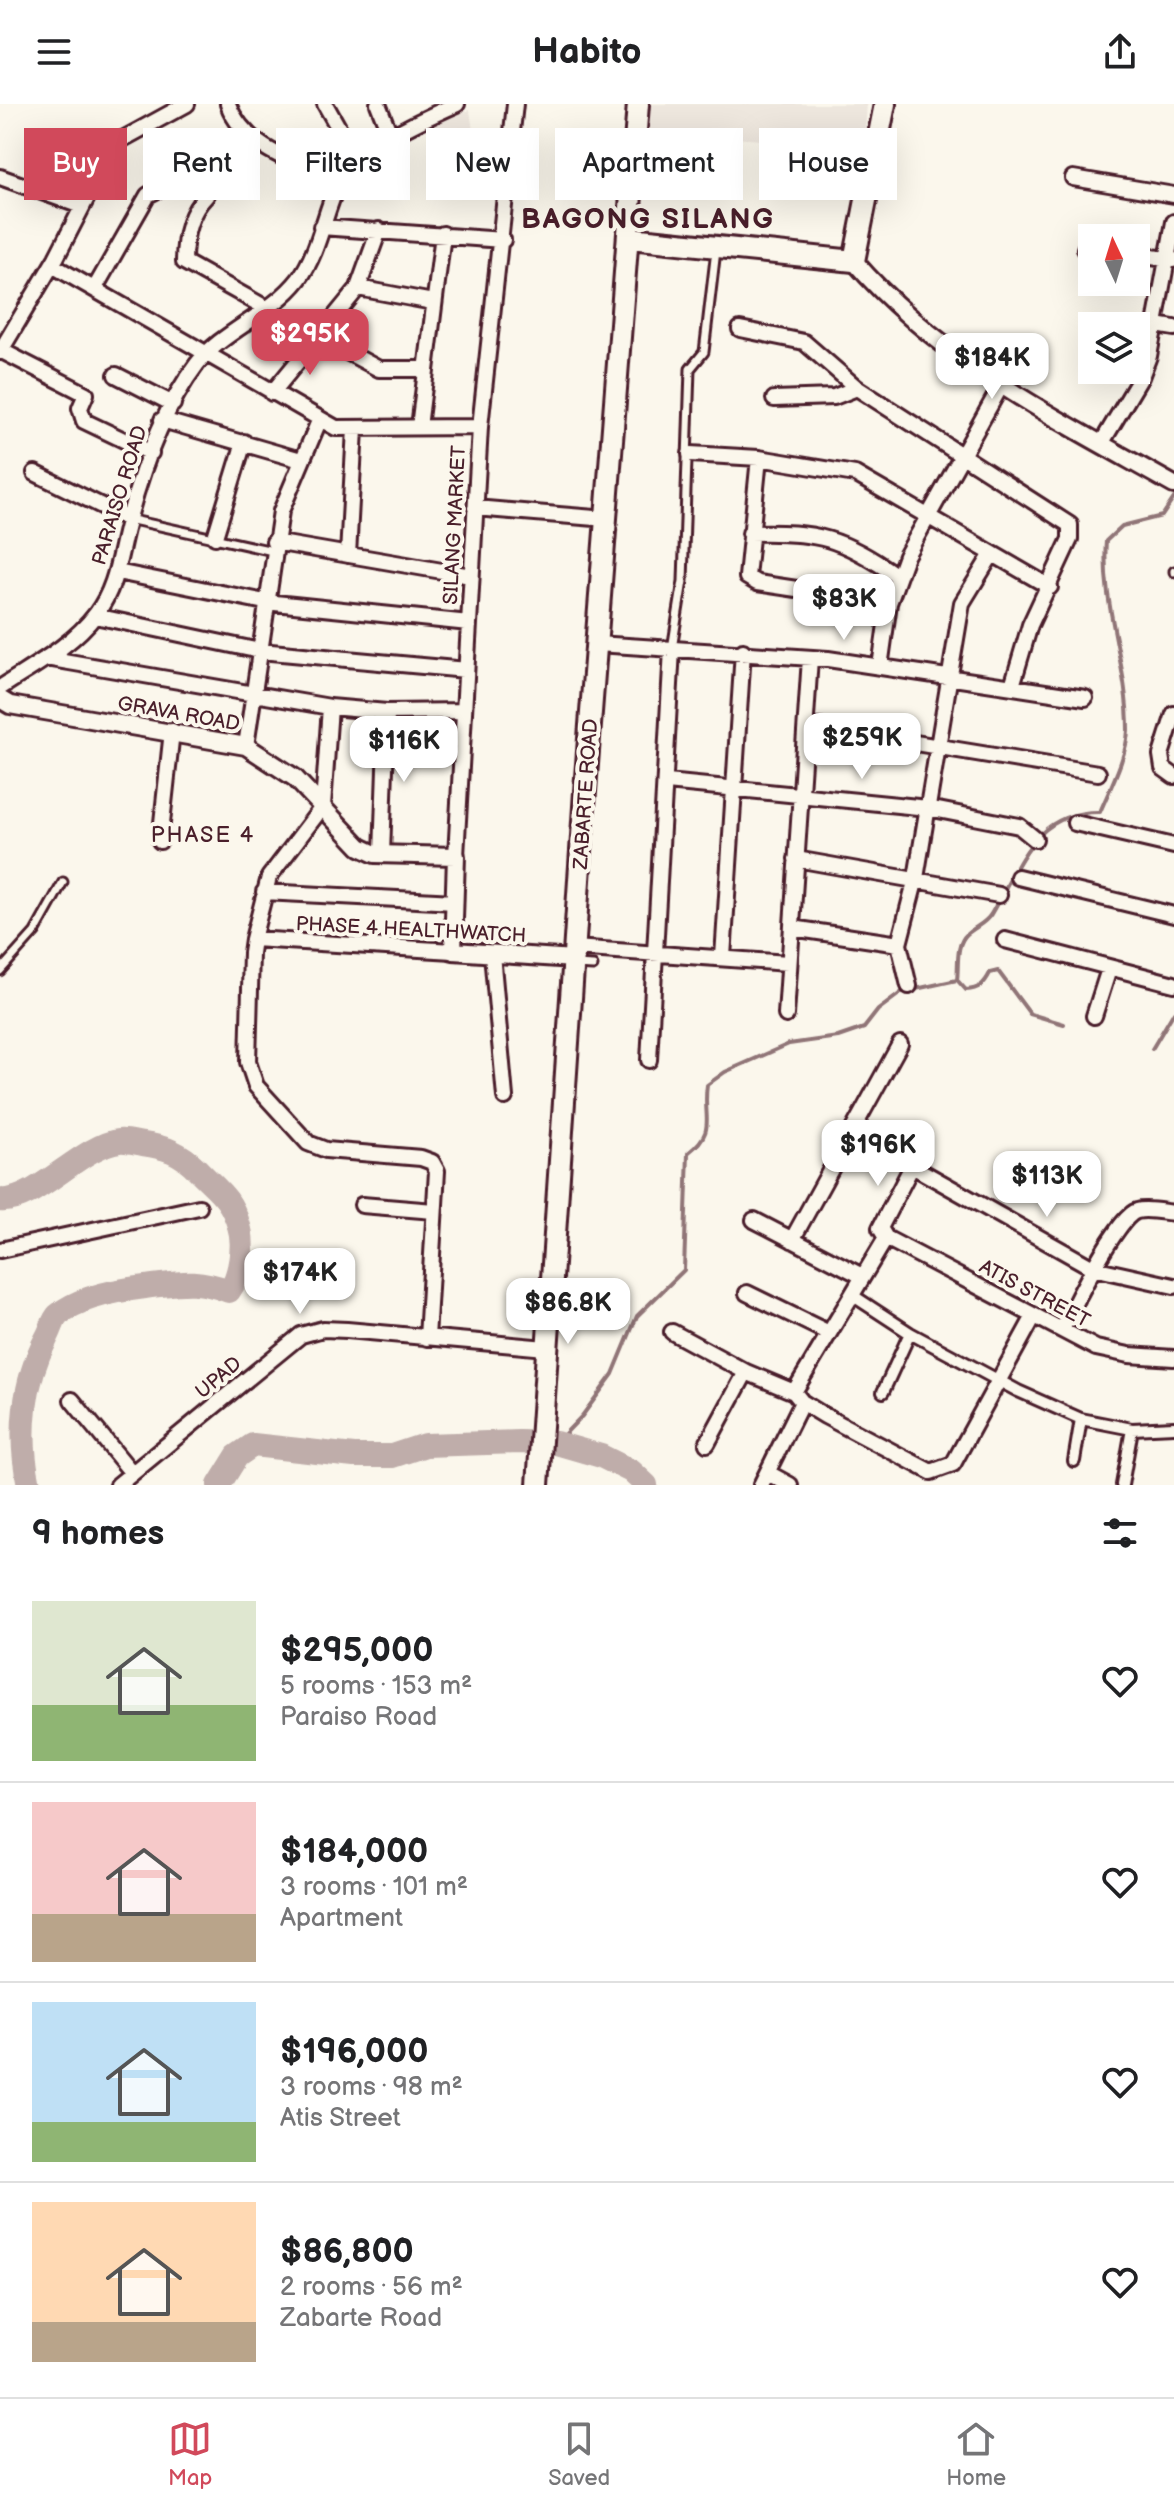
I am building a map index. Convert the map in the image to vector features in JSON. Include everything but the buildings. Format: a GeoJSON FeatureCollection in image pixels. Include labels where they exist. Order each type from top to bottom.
{"type":"FeatureCollection","features":[{"type":"Feature","properties":{"kind":"main road","name":"ZABARTE ROAD"},"geometry":{"type":"LineString","coordinates":[[538,1482],[546,1348],[579,959],[597,644],[638,104]]}},
{"type":"Feature","properties":{"kind":"main road"},"geometry":{"type":"LineString","coordinates":[[630,238],[854,261],[885,104]]}},
{"type":"Feature","properties":{"kind":"street"},"geometry":{"type":"LineString","coordinates":[[151,453],[84,421],[80,408],[86,394],[0,351],[52,265],[112,149],[121,140],[187,104]]}},
{"type":"Feature","properties":{"kind":"street"},"geometry":{"type":"LineString","coordinates":[[228,104],[243,128]]}},
{"type":"Feature","properties":{"kind":"street"},"geometry":{"type":"LineString","coordinates":[[325,104],[338,128]]}},
{"type":"Feature","properties":{"kind":"street"},"geometry":{"type":"LineString","coordinates":[[378,104],[387,128]]}},
{"type":"Feature","properties":{"kind":"street","name":"PARAISO ROAD"},"geometry":{"type":"LineString","coordinates":[[409,128],[457,104]]}},
{"type":"Feature","properties":{"kind":"street","name":"SILANG MARKET"},"geometry":{"type":"LineString","coordinates":[[453,951],[480,427],[503,240],[515,104]]}},
{"type":"Feature","properties":{"kind":"street"},"geometry":{"type":"LineString","coordinates":[[0,177],[81,206]]}},
{"type":"Feature","properties":{"kind":"street"},"geometry":{"type":"LineString","coordinates":[[1073,178],[1174,195]]}},
{"type":"Feature","properties":{"kind":"street"},"geometry":{"type":"LineString","coordinates":[[95,288],[144,200]]}},
{"type":"Feature","properties":{"kind":"street"},"geometry":{"type":"LineString","coordinates":[[202,200],[197,205],[184,240],[184,262],[268,309]]}},
{"type":"Feature","properties":{"kind":"street","name":"PARAISO ROAD"},"geometry":{"type":"LineString","coordinates":[[0,688],[46,658],[95,616],[117,572],[128,519],[162,420],[208,352],[268,309],[305,270],[332,200]]}},
{"type":"Feature","properties":{"kind":"street"},"geometry":{"type":"LineString","coordinates":[[1101,444],[1141,377],[1171,260],[1174,222]]}},
{"type":"Feature","properties":{"kind":"street"},"geometry":{"type":"LineString","coordinates":[[321,227],[503,240]]}},
{"type":"Feature","properties":{"kind":"street"},"geometry":{"type":"LineString","coordinates":[[272,393],[358,288],[379,230]]}},
{"type":"Feature","properties":{"kind":"street"},"geometry":{"type":"LineString","coordinates":[[419,427],[443,234]]}},
{"type":"Feature","properties":{"kind":"street"},"geometry":{"type":"LineString","coordinates":[[1150,257],[1171,260]]}},
{"type":"Feature","properties":{"kind":"street"},"geometry":{"type":"LineString","coordinates":[[854,261],[916,326],[1002,384],[1174,485]]}},
{"type":"Feature","properties":{"kind":"street"},"geometry":{"type":"LineString","coordinates":[[52,265],[336,428],[480,427]]}},
{"type":"Feature","properties":{"kind":"street"},"geometry":{"type":"LineString","coordinates":[[358,288],[433,302]]}},
{"type":"Feature","properties":{"kind":"street"},"geometry":{"type":"LineString","coordinates":[[1156,325],[1174,328]]}},
{"type":"Feature","properties":{"kind":"street"},"geometry":{"type":"LineString","coordinates":[[740,329],[799,339],[857,388],[1072,528],[1050,587],[1025,639],[1012,686]]}},
{"type":"Feature","properties":{"kind":"street"},"geometry":{"type":"LineString","coordinates":[[319,337],[379,369],[426,369]]}},
{"type":"Feature","properties":{"kind":"street"},"geometry":{"type":"LineString","coordinates":[[116,375],[173,404]]}},
{"type":"Feature","properties":{"kind":"street"},"geometry":{"type":"LineString","coordinates":[[880,667],[889,603],[897,576],[925,517],[1002,384]]}},
{"type":"Feature","properties":{"kind":"street"},"geometry":{"type":"LineString","coordinates":[[774,399],[834,397],[857,388]]}},
{"type":"Feature","properties":{"kind":"street"},"geometry":{"type":"LineString","coordinates":[[162,420],[301,460]]}},
{"type":"Feature","properties":{"kind":"street"},"geometry":{"type":"LineString","coordinates":[[246,746],[265,602],[281,511],[319,421]]}},
{"type":"Feature","properties":{"kind":"street"},"geometry":{"type":"LineString","coordinates":[[348,555],[355,429]]}},
{"type":"Feature","properties":{"kind":"street"},"geometry":{"type":"LineString","coordinates":[[215,537],[244,442]]}},
{"type":"Feature","properties":{"kind":"street"},"geometry":{"type":"LineString","coordinates":[[690,454],[759,458],[855,474],[1050,587]]}},
{"type":"Feature","properties":{"kind":"street"},"geometry":{"type":"LineString","coordinates":[[759,458],[747,577],[889,603]]}},
{"type":"Feature","properties":{"kind":"street"},"geometry":{"type":"LineString","coordinates":[[35,473],[128,519]]}},
{"type":"Feature","properties":{"kind":"street"},"geometry":{"type":"LineString","coordinates":[[475,508],[607,519]]}},
{"type":"Feature","properties":{"kind":"street"},"geometry":{"type":"LineString","coordinates":[[750,533],[824,536],[859,551],[897,576]]}},
{"type":"Feature","properties":{"kind":"street"},"geometry":{"type":"LineString","coordinates":[[274,546],[471,576]]}},
{"type":"Feature","properties":{"kind":"street"},"geometry":{"type":"LineString","coordinates":[[909,986],[899,944],[916,878],[962,603],[992,554]]}},
{"type":"Feature","properties":{"kind":"street"},"geometry":{"type":"LineString","coordinates":[[117,572],[265,602],[469,623]]}},
{"type":"Feature","properties":{"kind":"street"},"geometry":{"type":"LineString","coordinates":[[95,616],[260,651],[466,670]]}},
{"type":"Feature","properties":{"kind":"street"},"geometry":{"type":"LineString","coordinates":[[597,644],[743,651],[810,658],[1085,698]]}},
{"type":"Feature","properties":{"kind":"street"},"geometry":{"type":"LineString","coordinates":[[649,1060],[667,782],[672,649]]}},
{"type":"Feature","properties":{"kind":"street"},"geometry":{"type":"LineString","coordinates":[[723,957],[743,651]]}},
{"type":"Feature","properties":{"kind":"street"},"geometry":{"type":"LineString","coordinates":[[46,658],[330,707],[387,712],[464,711]]}},
{"type":"Feature","properties":{"kind":"street"},"geometry":{"type":"LineString","coordinates":[[786,1015],[810,658]]}},
{"type":"Feature","properties":{"kind":"street","name":"GRAVA ROAD"},"geometry":{"type":"LineString","coordinates":[[0,699],[10,705],[246,746],[279,765],[323,806],[360,847],[382,854],[456,856]]}},
{"type":"Feature","properties":{"kind":"street"},"geometry":{"type":"LineString","coordinates":[[330,707],[323,806],[272,872],[252,942],[248,1062],[256,1086],[308,1143],[326,1150],[432,1162],[437,1171],[427,1338]]}},
{"type":"Feature","properties":{"kind":"street"},"geometry":{"type":"LineString","coordinates":[[382,854],[387,712]]}},
{"type":"Feature","properties":{"kind":"street"},"geometry":{"type":"LineString","coordinates":[[1174,714],[1161,755],[1163,768],[1174,776]]}},
{"type":"Feature","properties":{"kind":"street"},"geometry":{"type":"LineString","coordinates":[[806,725],[939,744],[1098,773]]}},
{"type":"Feature","properties":{"kind":"street"},"geometry":{"type":"LineString","coordinates":[[160,841],[172,731]]}},
{"type":"Feature","properties":{"kind":"street"},"geometry":{"type":"LineString","coordinates":[[667,782],[803,793],[928,808],[1019,826],[1035,839]]}},
{"type":"Feature","properties":{"kind":"street"},"geometry":{"type":"LineString","coordinates":[[1075,823],[1174,846]]}},
{"type":"Feature","properties":{"kind":"street"},"geometry":{"type":"LineString","coordinates":[[796,859],[999,895]]}},
{"type":"Feature","properties":{"kind":"street"},"geometry":{"type":"LineString","coordinates":[[1018,877],[1174,915]]}},
{"type":"Feature","properties":{"kind":"street"},"geometry":{"type":"LineString","coordinates":[[264,892],[455,902]]}},
{"type":"Feature","properties":{"kind":"street"},"geometry":{"type":"LineString","coordinates":[[792,928],[899,944]]}},
{"type":"Feature","properties":{"kind":"street"},"geometry":{"type":"LineString","coordinates":[[1005,940],[1174,984]]}},
{"type":"Feature","properties":{"kind":"street","name":"PHASE 4 HEALTHWATCH"},"geometry":{"type":"LineString","coordinates":[[252,942],[579,959]]}},
{"type":"Feature","properties":{"kind":"street"},"geometry":{"type":"LineString","coordinates":[[579,959],[656,952],[788,963]]}},
{"type":"Feature","properties":{"kind":"street"},"geometry":{"type":"LineString","coordinates":[[492,954],[505,1097]]}},
{"type":"Feature","properties":{"kind":"street"},"geometry":{"type":"LineString","coordinates":[[1094,1016],[1109,969]]}},
{"type":"Feature","properties":{"kind":"street"},"geometry":{"type":"LineString","coordinates":[[792,1240],[900,1044]]}},
{"type":"Feature","properties":{"kind":"street"},"geometry":{"type":"LineString","coordinates":[[790,1485],[764,1479],[829,1333],[886,1238],[880,1228],[912,1166],[1093,1268],[1174,1286]]}},
{"type":"Feature","properties":{"kind":"street"},"geometry":{"type":"LineString","coordinates":[[362,1205],[434,1211]]}},
{"type":"Feature","properties":{"kind":"street"},"geometry":{"type":"LineString","coordinates":[[0,1250],[199,1207]]}},
{"type":"Feature","properties":{"kind":"street"},"geometry":{"type":"LineString","coordinates":[[1062,1330],[1093,1268],[1133,1212],[1174,1213]]}},
{"type":"Feature","properties":{"kind":"street"},"geometry":{"type":"LineString","coordinates":[[754,1220],[862,1276]]}},
{"type":"Feature","properties":{"kind":"street","name":"ATIS STREET"},"geometry":{"type":"LineString","coordinates":[[886,1238],[1096,1348],[1129,1355],[1174,1358]]}},
{"type":"Feature","properties":{"kind":"street"},"geometry":{"type":"LineString","coordinates":[[747,1293],[829,1333]]}},
{"type":"Feature","properties":{"kind":"street"},"geometry":{"type":"LineString","coordinates":[[852,1295],[910,1333],[1081,1419],[1132,1429],[1174,1427]]}},
{"type":"Feature","properties":{"kind":"street"},"geometry":{"type":"LineString","coordinates":[[672,1332],[798,1397],[902,1458],[931,1472],[938,1472],[953,1464],[1034,1316]]}},
{"type":"Feature","properties":{"kind":"street","name":"UPAD"},"geometry":{"type":"LineString","coordinates":[[118,1485],[301,1335],[323,1329],[546,1348]]}},
{"type":"Feature","properties":{"kind":"street"},"geometry":{"type":"LineString","coordinates":[[883,1392],[910,1333]]}},
{"type":"Feature","properties":{"kind":"street"},"geometry":{"type":"LineString","coordinates":[[707,1444],[746,1372]]}},
{"type":"Feature","properties":{"kind":"street"},"geometry":{"type":"LineString","coordinates":[[72,1400],[132,1473]]}},
{"type":"Feature","properties":{"kind":"street"},"geometry":{"type":"LineString","coordinates":[[1074,1461],[1081,1419]]}},
{"type":"Feature","properties":{"kind":"street"},"geometry":{"type":"LineString","coordinates":[[1122,1485],[1132,1429]]}},
{"type":"Feature","properties":{"kind":"lane"},"geometry":{"type":"LineString","coordinates":[[672,649],[683,581],[690,454],[690,369],[704,352],[716,247]]}},
{"type":"Feature","properties":{"kind":"lane"},"geometry":{"type":"LineString","coordinates":[[128,519],[274,546]]}},
{"type":"Feature","properties":{"kind":"lane"},"geometry":{"type":"LineString","coordinates":[[0,971],[35,932],[63,882]]}},
{"type":"Feature","properties":{"kind":"shaded area"},"geometry":{"type":"Polygon","coordinates":[[[646,104],[867,104],[865,128],[759,128],[759,140],[743,139],[743,128],[644,128],[646,104]]]}},
{"type":"Feature","properties":{"kind":"shaded area"},"geometry":{"type":"Polygon","coordinates":[[[470,110],[473,128],[434,128],[431,122],[470,110]]]}},
{"type":"Feature","properties":{"kind":"waterway"},"geometry":{"type":"LineString","coordinates":[[1064,1024],[1030,1014],[998,971],[990,973],[981,986],[966,990],[957,980],[959,949],[967,934],[989,917],[1021,860],[1044,831],[1077,814],[1100,812],[1121,761],[1128,730],[1124,682],[1107,588],[1106,541],[1122,526],[1162,516],[1174,498]]}},
{"type":"Feature","properties":{"kind":"waterway"},"geometry":{"type":"LineString","coordinates":[[556,1443],[582,1416],[613,1374],[637,1316],[684,1270],[688,1153],[706,1130],[707,1085],[725,1072],[789,1044],[838,1037],[864,1028],[878,1010],[902,992],[957,980]]}},
{"type":"Feature","properties":{"kind":"waterway"},"geometry":{"type":"LineString","coordinates":[[1152,1049],[1174,1012]]}},
{"type":"Feature","properties":{"kind":"waterway"},"geometry":{"type":"LineString","coordinates":[[0,1200],[28,1193],[105,1145],[128,1141],[166,1149],[191,1163],[227,1201],[241,1233],[239,1269],[229,1291],[206,1284],[187,1283],[135,1288],[88,1299],[58,1315],[39,1354],[28,1390],[24,1447],[29,1485]]}},
{"type":"Feature","properties":{"kind":"waterway"},"geometry":{"type":"LineString","coordinates":[[219,1485],[237,1456],[253,1445],[354,1456],[392,1456],[425,1445],[519,1442],[556,1443],[601,1456],[631,1471],[646,1485]]}},
{"type":"Feature","properties":{"kind":"district","name":"BAGONG SILANG"},"geometry":{"type":"Point","coordinates":[648,218]}},
{"type":"Feature","properties":{"kind":"district","name":"PHASE 4"},"geometry":{"type":"Point","coordinates":[203,834]}}]}
